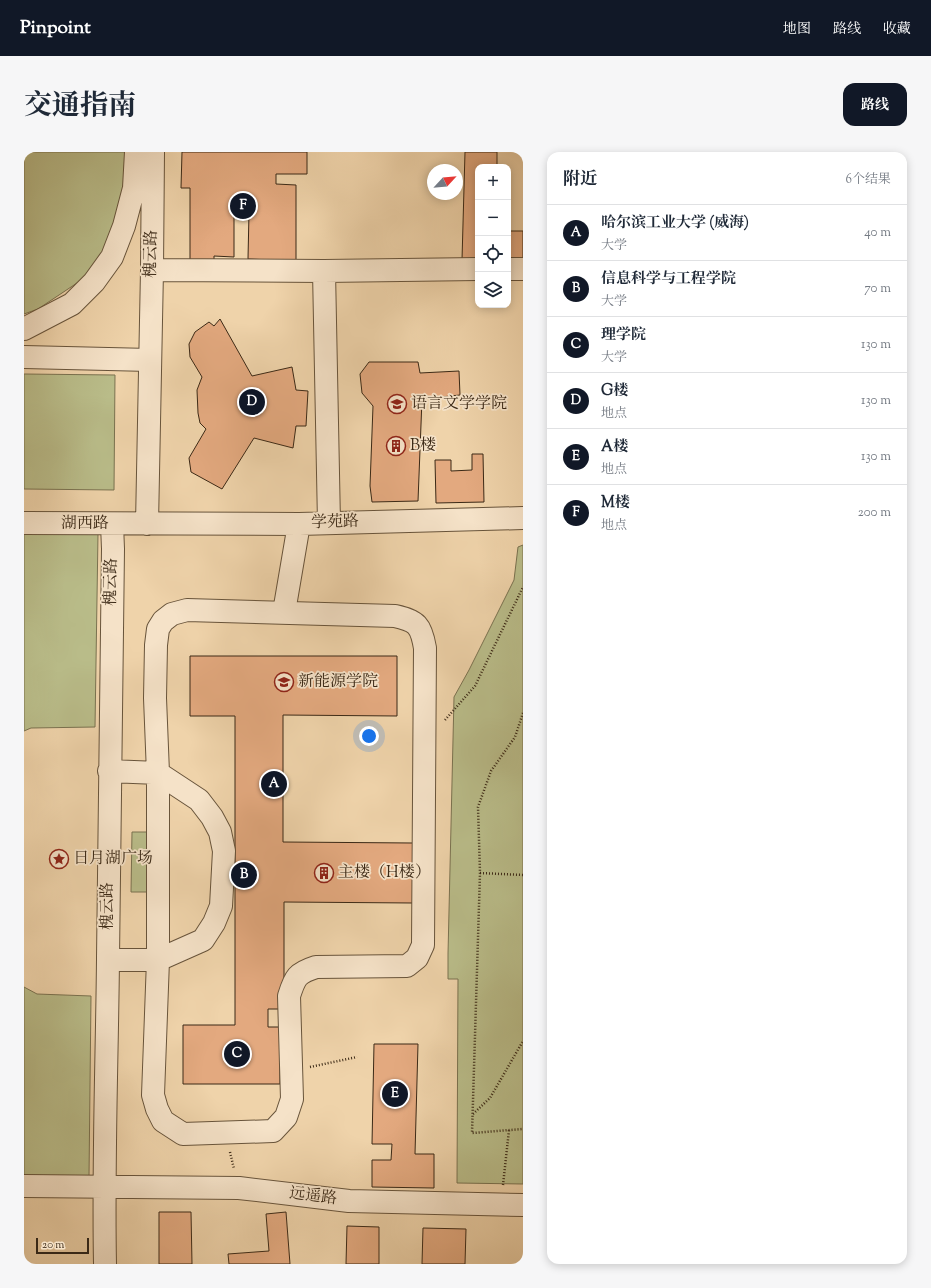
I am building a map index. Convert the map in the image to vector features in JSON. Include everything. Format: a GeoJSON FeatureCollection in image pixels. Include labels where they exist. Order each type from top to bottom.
{"type":"FeatureCollection","features":[{"type":"Feature","properties":{"kind":"lane"},"geometry":{"type":"LineString","coordinates":[[24,329],[72,304],[94,282],[112,257],[124,226],[134,188],[136,152]]}},
{"type":"Feature","properties":{"kind":"lane","name":"槐云路"},"geometry":{"type":"LineString","coordinates":[[147,524],[153,152]]}},
{"type":"Feature","properties":{"kind":"lane"},"geometry":{"type":"LineString","coordinates":[[152,270],[324,271],[475,269]]}},
{"type":"Feature","properties":{"kind":"lane"},"geometry":{"type":"LineString","coordinates":[[511,269],[523,269]]}},
{"type":"Feature","properties":{"kind":"lane"},"geometry":{"type":"LineString","coordinates":[[324,271],[329,523]]}},
{"type":"Feature","properties":{"kind":"lane"},"geometry":{"type":"LineString","coordinates":[[24,357],[150,360]]}},
{"type":"Feature","properties":{"kind":"lane","name":"学苑路"},"geometry":{"type":"LineString","coordinates":[[147,524],[299,524],[523,518]]}},
{"type":"Feature","properties":{"kind":"lane","name":"湖西路"},"geometry":{"type":"LineString","coordinates":[[24,523],[147,524]]}},
{"type":"Feature","properties":{"kind":"lane","name":"槐云路"},"geometry":{"type":"LineString","coordinates":[[105,1264],[103,1186],[108,960],[109,771],[113,565],[112,524]]}},
{"type":"Feature","properties":{"kind":"lane"},"geometry":{"type":"LineString","coordinates":[[284,612],[299,524]]}},
{"type":"Feature","properties":{"kind":"lane"},"geometry":{"type":"LineString","coordinates":[[187,610],[284,612],[395,616],[410,619],[416,624],[424,638],[423,945],[417,958],[407,966],[316,967],[303,971],[294,981],[289,996],[292,1099],[286,1117],[273,1131],[183,1134],[163,1121],[157,1109],[153,1095],[158,960],[158,773],[155,698],[156,645],[158,630],[163,621],[172,614],[187,610]]}},
{"type":"Feature","properties":{"kind":"lane"},"geometry":{"type":"LineString","coordinates":[[108,960],[158,960],[203,940],[214,923],[221,906],[224,851],[220,832],[212,817],[199,800],[158,773],[109,771]]}},
{"type":"Feature","properties":{"kind":"lane","name":"远遥路"},"geometry":{"type":"LineString","coordinates":[[24,1186],[240,1188],[349,1201],[523,1205]]}},
{"type":"Feature","properties":{"kind":"path"},"geometry":{"type":"LineString","coordinates":[[424,743],[475,686],[523,587]]}},
{"type":"Feature","properties":{"kind":"path"},"geometry":{"type":"LineString","coordinates":[[523,713],[515,737],[490,771],[478,807],[480,873],[472,1133],[523,1129]]}},
{"type":"Feature","properties":{"kind":"path"},"geometry":{"type":"LineString","coordinates":[[480,873],[523,875]]}},
{"type":"Feature","properties":{"kind":"path"},"geometry":{"type":"LineString","coordinates":[[472,1115],[490,1098],[523,1041]]}},
{"type":"Feature","properties":{"kind":"path"},"geometry":{"type":"LineString","coordinates":[[292,1071],[357,1057]]}},
{"type":"Feature","properties":{"kind":"path"},"geometry":{"type":"LineString","coordinates":[[501,1205],[510,1130]]}},
{"type":"Feature","properties":{"kind":"path"},"geometry":{"type":"LineString","coordinates":[[225,1132],[240,1188]]}},
{"type":"Feature","properties":{"kind":"green space"},"geometry":{"type":"Polygon","coordinates":[[[24,152],[127,152],[124,203],[95,271],[38,309],[24,314],[24,152]]]}},
{"type":"Feature","properties":{"kind":"green space"},"geometry":{"type":"Polygon","coordinates":[[[24,374],[115,375],[114,490],[24,489],[24,374]]]}},
{"type":"Feature","properties":{"kind":"green space"},"geometry":{"type":"Polygon","coordinates":[[[24,533],[98,534],[95,727],[31,728],[24,731],[24,533]]]}},
{"type":"Feature","properties":{"kind":"green space"},"geometry":{"type":"Polygon","coordinates":[[[523,545],[523,1184],[457,1183],[458,979],[448,979],[454,697],[514,580],[518,547],[523,545]]]}},
{"type":"Feature","properties":{"kind":"green space"},"geometry":{"type":"Polygon","coordinates":[[[132,832],[155,832],[154,892],[131,892],[132,832]]]}},
{"type":"Feature","properties":{"kind":"green space"},"geometry":{"type":"Polygon","coordinates":[[[24,987],[37,994],[91,996],[89,1177],[24,1177],[24,987]]]}},
{"type":"Feature","properties":{"kind":"building"},"geometry":{"type":"Polygon","coordinates":[[[182,152],[307,152],[307,174],[276,174],[276,184],[296,185],[296,270],[272,260],[248,259],[249,213],[234,213],[234,257],[214,256],[214,267],[190,267],[190,188],[181,188],[182,152]]]}},
{"type":"Feature","properties":{"kind":"building"},"geometry":{"type":"Polygon","coordinates":[[[465,152],[497,152],[497,164],[475,164],[475,260],[462,260],[465,152]]]}},
{"type":"Feature","properties":{"kind":"building"},"geometry":{"type":"Polygon","coordinates":[[[511,231],[523,231],[523,261],[511,261],[511,231]]]}},
{"type":"Feature","properties":{"kind":"building"},"geometry":{"type":"Polygon","coordinates":[[[220,319],[252,376],[292,367],[296,390],[308,391],[306,426],[296,426],[293,448],[254,438],[222,489],[191,472],[189,458],[206,429],[200,423],[198,413],[197,390],[202,377],[190,357],[189,344],[195,332],[209,322],[214,326],[220,319]]]}},
{"type":"Feature","properties":{"kind":"building","name":"B楼"},"geometry":{"type":"Polygon","coordinates":[[[369,362],[418,362],[420,373],[459,371],[460,395],[422,399],[418,501],[372,502],[370,486],[373,406],[362,393],[360,374],[369,362]]]}},
{"type":"Feature","properties":{"kind":"building"},"geometry":{"type":"Polygon","coordinates":[[[472,454],[483,454],[484,502],[436,503],[435,460],[451,460],[451,471],[472,470],[472,454]]]}},
{"type":"Feature","properties":{"kind":"building","name":"主楼（H楼）"},"geometry":{"type":"Polygon","coordinates":[[[190,656],[397,656],[397,716],[283,715],[283,842],[413,843],[413,903],[284,902],[284,1009],[268,1009],[268,1027],[280,1027],[280,1084],[183,1084],[183,1025],[235,1025],[235,716],[190,716],[190,656]]]}},
{"type":"Feature","properties":{"kind":"building"},"geometry":{"type":"Polygon","coordinates":[[[374,1044],[418,1044],[415,1154],[434,1154],[434,1188],[372,1187],[372,1160],[391,1160],[392,1144],[372,1144],[374,1044]]]}},
{"type":"Feature","properties":{"kind":"building"},"geometry":{"type":"Polygon","coordinates":[[[159,1212],[191,1212],[192,1264],[159,1264],[159,1212]]]}},
{"type":"Feature","properties":{"kind":"building"},"geometry":{"type":"Polygon","coordinates":[[[286,1212],[290,1264],[229,1264],[228,1254],[269,1251],[266,1214],[286,1212]]]}},
{"type":"Feature","properties":{"kind":"building"},"geometry":{"type":"Polygon","coordinates":[[[347,1226],[379,1227],[379,1264],[346,1264],[347,1226]]]}},
{"type":"Feature","properties":{"kind":"building"},"geometry":{"type":"Polygon","coordinates":[[[423,1228],[466,1229],[465,1264],[422,1264],[423,1228]]]}},
{"type":"Feature","properties":{"kind":"place","name":"M楼"},"geometry":{"type":"Point","coordinates":[243,206]}},
{"type":"Feature","properties":{"kind":"place","name":"G楼"},"geometry":{"type":"Point","coordinates":[252,402]}},
{"type":"Feature","properties":{"kind":"place","name":"语言文学学院"},"geometry":{"type":"Point","coordinates":[397,404]}},
{"type":"Feature","properties":{"kind":"place","name":"B楼"},"geometry":{"type":"Point","coordinates":[396,446]}},
{"type":"Feature","properties":{"kind":"place","name":"新能源学院"},"geometry":{"type":"Point","coordinates":[284,682]}},
{"type":"Feature","properties":{"kind":"place","name":"哈尔滨工业大学 (威海)"},"geometry":{"type":"Point","coordinates":[274,784]}},
{"type":"Feature","properties":{"kind":"place","name":"日月湖广场"},"geometry":{"type":"Point","coordinates":[59,859]}},
{"type":"Feature","properties":{"kind":"place","name":"主楼（H楼）"},"geometry":{"type":"Point","coordinates":[324,873]}},
{"type":"Feature","properties":{"kind":"place","name":"信息科学与工程学院"},"geometry":{"type":"Point","coordinates":[244,875]}},
{"type":"Feature","properties":{"kind":"place","name":"理学院"},"geometry":{"type":"Point","coordinates":[237,1054]}},
{"type":"Feature","properties":{"kind":"place","name":"A楼"},"geometry":{"type":"Point","coordinates":[395,1094]}}]}
